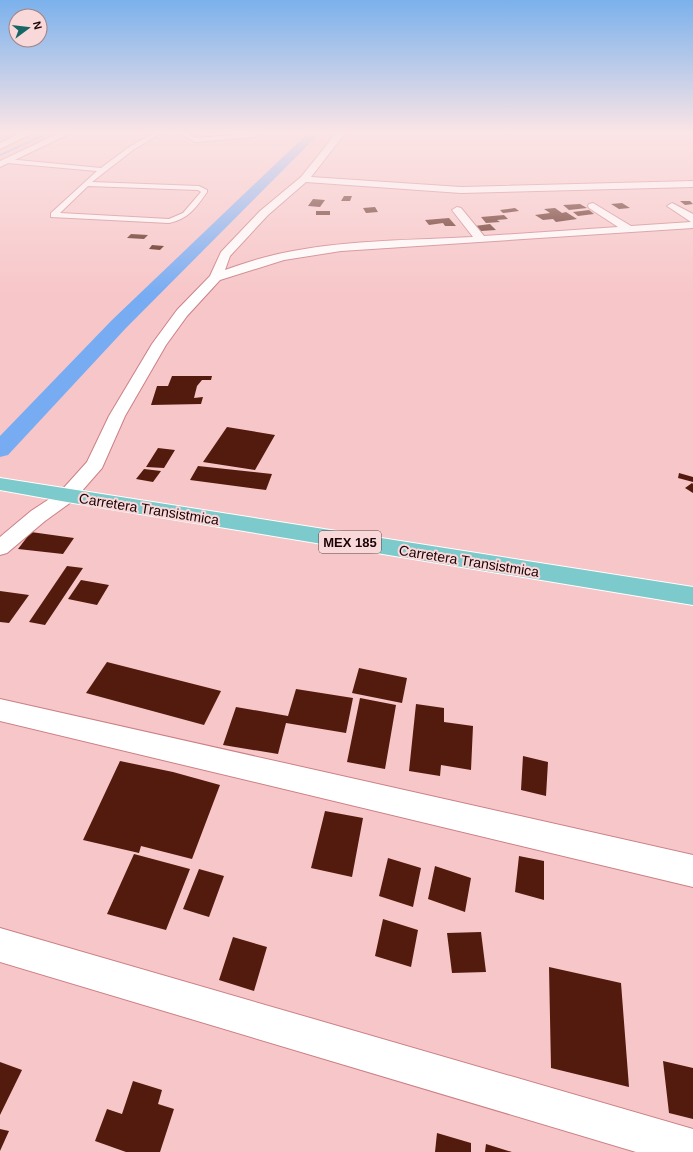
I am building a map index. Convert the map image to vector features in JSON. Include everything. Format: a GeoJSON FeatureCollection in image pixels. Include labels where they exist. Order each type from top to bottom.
{"type":"FeatureCollection","features":[{"type":"Feature","properties":{"kind":"main road","name":"Carretera Transistmica"},"geometry":{"type":"LineString","coordinates":[[4,485],[693,596]]}},
{"type":"Feature","properties":{"kind":"street"},"geometry":{"type":"LineString","coordinates":[[0,548],[38,516],[67,496],[95,464],[117,416],[159,344],[182,313],[216,277],[225,255],[238,239],[264,213],[296,186]]}},
{"type":"Feature","properties":{"kind":"street"},"geometry":{"type":"LineString","coordinates":[[400,186],[461,190],[636,186]]}},
{"type":"Feature","properties":{"kind":"street"},"geometry":{"type":"LineString","coordinates":[[593,206],[629,229]]}},
{"type":"Feature","properties":{"kind":"street"},"geometry":{"type":"LineString","coordinates":[[672,206],[693,219]]}},
{"type":"Feature","properties":{"kind":"street"},"geometry":{"type":"LineString","coordinates":[[457,210],[481,240]]}},
{"type":"Feature","properties":{"kind":"street"},"geometry":{"type":"LineString","coordinates":[[216,277],[256,263],[294,254],[404,242],[481,240],[629,229],[693,226]]}},
{"type":"Feature","properties":{"kind":"street"},"geometry":{"type":"LineString","coordinates":[[0,710],[693,873]]}},
{"type":"Feature","properties":{"kind":"street"},"geometry":{"type":"LineString","coordinates":[[0,945],[693,1149]]}},
{"type":"Feature","properties":{"kind":"lane"},"geometry":{"type":"LineString","coordinates":[[85,186],[54,215],[169,221],[178,220],[187,215],[205,191],[199,188],[136,186]]}},
{"type":"Feature","properties":{"kind":"building"},"geometry":{"type":"Polygon","coordinates":[[[344,196],[352,196],[350,201],[341,201],[344,196]]]}},
{"type":"Feature","properties":{"kind":"building"},"geometry":{"type":"Polygon","coordinates":[[[313,199],[325,200],[320,207],[308,206],[313,199]]]}},
{"type":"Feature","properties":{"kind":"building"},"geometry":{"type":"Polygon","coordinates":[[[680,201],[690,201],[693,204],[685,205],[680,201]]]}},
{"type":"Feature","properties":{"kind":"building"},"geometry":{"type":"Polygon","coordinates":[[[622,203],[630,208],[619,209],[611,204],[622,203]]]}},
{"type":"Feature","properties":{"kind":"building"},"geometry":{"type":"Polygon","coordinates":[[[580,204],[587,208],[569,210],[563,205],[580,204]]]}},
{"type":"Feature","properties":{"kind":"building"},"geometry":{"type":"Polygon","coordinates":[[[375,207],[378,212],[366,213],[363,208],[375,207]]]}},
{"type":"Feature","properties":{"kind":"building"},"geometry":{"type":"Polygon","coordinates":[[[515,208],[519,211],[503,213],[500,210],[515,208]]]}},
{"type":"Feature","properties":{"kind":"building"},"geometry":{"type":"Polygon","coordinates":[[[555,208],[562,213],[566,212],[577,219],[556,222],[553,219],[543,220],[535,215],[550,213],[544,209],[555,208]]]}},
{"type":"Feature","properties":{"kind":"building"},"geometry":{"type":"Polygon","coordinates":[[[589,210],[594,214],[578,216],[573,212],[589,210]]]}},
{"type":"Feature","properties":{"kind":"building"},"geometry":{"type":"Polygon","coordinates":[[[316,211],[330,211],[330,215],[316,215],[316,211]]]}},
{"type":"Feature","properties":{"kind":"building"},"geometry":{"type":"Polygon","coordinates":[[[504,215],[508,219],[497,220],[500,222],[486,223],[481,217],[504,215]]]}},
{"type":"Feature","properties":{"kind":"building"},"geometry":{"type":"Polygon","coordinates":[[[449,218],[456,226],[445,226],[443,223],[429,225],[425,220],[449,218]]]}},
{"type":"Feature","properties":{"kind":"building"},"geometry":{"type":"Polygon","coordinates":[[[490,224],[496,230],[481,231],[475,226],[490,224]]]}},
{"type":"Feature","properties":{"kind":"building"},"geometry":{"type":"Polygon","coordinates":[[[131,234],[148,235],[144,239],[127,238],[131,234]]]}},
{"type":"Feature","properties":{"kind":"building"},"geometry":{"type":"Polygon","coordinates":[[[152,245],[164,246],[160,250],[149,249],[152,245]]]}},
{"type":"Feature","properties":{"kind":"building"},"geometry":{"type":"Polygon","coordinates":[[[172,376],[212,376],[211,380],[202,380],[197,386],[194,398],[203,397],[201,404],[151,405],[157,386],[168,386],[172,376]]]}},
{"type":"Feature","properties":{"kind":"building"},"geometry":{"type":"Polygon","coordinates":[[[227,427],[275,435],[255,470],[203,462],[227,427]]]}},
{"type":"Feature","properties":{"kind":"building"},"geometry":{"type":"Polygon","coordinates":[[[158,448],[175,450],[164,468],[146,467],[158,448]]]}},
{"type":"Feature","properties":{"kind":"building"},"geometry":{"type":"Polygon","coordinates":[[[198,466],[272,474],[266,490],[190,480],[198,466]]]}},
{"type":"Feature","properties":{"kind":"building"},"geometry":{"type":"Polygon","coordinates":[[[144,469],[161,471],[153,482],[136,479],[144,469]]]}},
{"type":"Feature","properties":{"kind":"building"},"geometry":{"type":"Polygon","coordinates":[[[679,473],[693,477],[693,482],[678,478],[679,473]]]}},
{"type":"Feature","properties":{"kind":"building"},"geometry":{"type":"Polygon","coordinates":[[[692,483],[693,484],[693,493],[685,488],[692,483]]]}},
{"type":"Feature","properties":{"kind":"building"},"geometry":{"type":"Polygon","coordinates":[[[31,532],[74,538],[63,554],[18,549],[31,532]]]}},
{"type":"Feature","properties":{"kind":"building"},"geometry":{"type":"Polygon","coordinates":[[[67,566],[83,568],[45,625],[29,622],[67,566]]]}},
{"type":"Feature","properties":{"kind":"building"},"geometry":{"type":"Polygon","coordinates":[[[81,580],[109,585],[97,605],[68,599],[81,580]]]}},
{"type":"Feature","properties":{"kind":"building"},"geometry":{"type":"Polygon","coordinates":[[[0,591],[29,595],[9,623],[0,622],[0,591]]]}},
{"type":"Feature","properties":{"kind":"building"},"geometry":{"type":"Polygon","coordinates":[[[107,662],[221,691],[204,725],[86,693],[107,662]]]}},
{"type":"Feature","properties":{"kind":"building"},"geometry":{"type":"Polygon","coordinates":[[[359,668],[407,678],[402,703],[352,693],[359,668]]]}},
{"type":"Feature","properties":{"kind":"building"},"geometry":{"type":"Polygon","coordinates":[[[296,689],[353,698],[346,733],[286,723],[278,754],[223,745],[236,707],[288,716],[296,689]]]}},
{"type":"Feature","properties":{"kind":"building"},"geometry":{"type":"Polygon","coordinates":[[[360,698],[396,705],[385,769],[347,762],[360,698]]]}},
{"type":"Feature","properties":{"kind":"building"},"geometry":{"type":"Polygon","coordinates":[[[416,704],[444,708],[444,722],[473,726],[471,770],[441,765],[440,776],[409,771],[416,704]]]}},
{"type":"Feature","properties":{"kind":"building"},"geometry":{"type":"Polygon","coordinates":[[[523,756],[548,762],[546,796],[521,790],[523,756]]]}},
{"type":"Feature","properties":{"kind":"building"},"geometry":{"type":"Polygon","coordinates":[[[120,761],[173,772],[220,785],[192,859],[141,846],[139,853],[83,840],[120,761]]]}},
{"type":"Feature","properties":{"kind":"building"},"geometry":{"type":"Polygon","coordinates":[[[325,811],[363,818],[352,877],[311,868],[325,811]]]}},
{"type":"Feature","properties":{"kind":"building"},"geometry":{"type":"Polygon","coordinates":[[[134,854],[190,869],[166,930],[107,914],[134,854]]]}},
{"type":"Feature","properties":{"kind":"building"},"geometry":{"type":"Polygon","coordinates":[[[519,856],[544,861],[544,900],[515,892],[519,856]]]}},
{"type":"Feature","properties":{"kind":"building"},"geometry":{"type":"Polygon","coordinates":[[[388,858],[421,868],[413,907],[379,896],[388,858]]]}},
{"type":"Feature","properties":{"kind":"building"},"geometry":{"type":"Polygon","coordinates":[[[435,866],[471,878],[465,912],[428,899],[435,866]]]}},
{"type":"Feature","properties":{"kind":"building"},"geometry":{"type":"Polygon","coordinates":[[[199,869],[224,876],[209,917],[183,909],[199,869]]]}},
{"type":"Feature","properties":{"kind":"building"},"geometry":{"type":"Polygon","coordinates":[[[383,919],[418,930],[411,967],[375,956],[383,919]]]}},
{"type":"Feature","properties":{"kind":"building"},"geometry":{"type":"Polygon","coordinates":[[[481,932],[486,972],[452,973],[447,933],[481,932]]]}},
{"type":"Feature","properties":{"kind":"building"},"geometry":{"type":"Polygon","coordinates":[[[233,937],[267,947],[254,991],[219,980],[233,937]]]}},
{"type":"Feature","properties":{"kind":"building"},"geometry":{"type":"Polygon","coordinates":[[[549,967],[621,983],[629,1087],[551,1068],[549,967]]]}},
{"type":"Feature","properties":{"kind":"building"},"geometry":{"type":"Polygon","coordinates":[[[663,1061],[693,1068],[693,1119],[669,1113],[663,1061]]]}},
{"type":"Feature","properties":{"kind":"building"},"geometry":{"type":"Polygon","coordinates":[[[0,1062],[22,1070],[0,1115],[0,1062]]]}},
{"type":"Feature","properties":{"kind":"building"},"geometry":{"type":"Polygon","coordinates":[[[133,1081],[162,1090],[158,1104],[174,1109],[160,1152],[126,1152],[95,1141],[107,1109],[122,1114],[133,1081]]]}},
{"type":"Feature","properties":{"kind":"building"},"geometry":{"type":"Polygon","coordinates":[[[0,1129],[9,1131],[0,1151],[0,1129]]]}},
{"type":"Feature","properties":{"kind":"building"},"geometry":{"type":"Polygon","coordinates":[[[437,1133],[471,1143],[471,1152],[435,1152],[437,1133]]]}},
{"type":"Feature","properties":{"kind":"building"},"geometry":{"type":"Polygon","coordinates":[[[486,1144],[512,1152],[485,1152],[486,1144]]]}},
{"type":"Feature","properties":{"kind":"waterway"},"geometry":{"type":"LineString","coordinates":[[0,450],[119,324],[261,186]]}}]}
